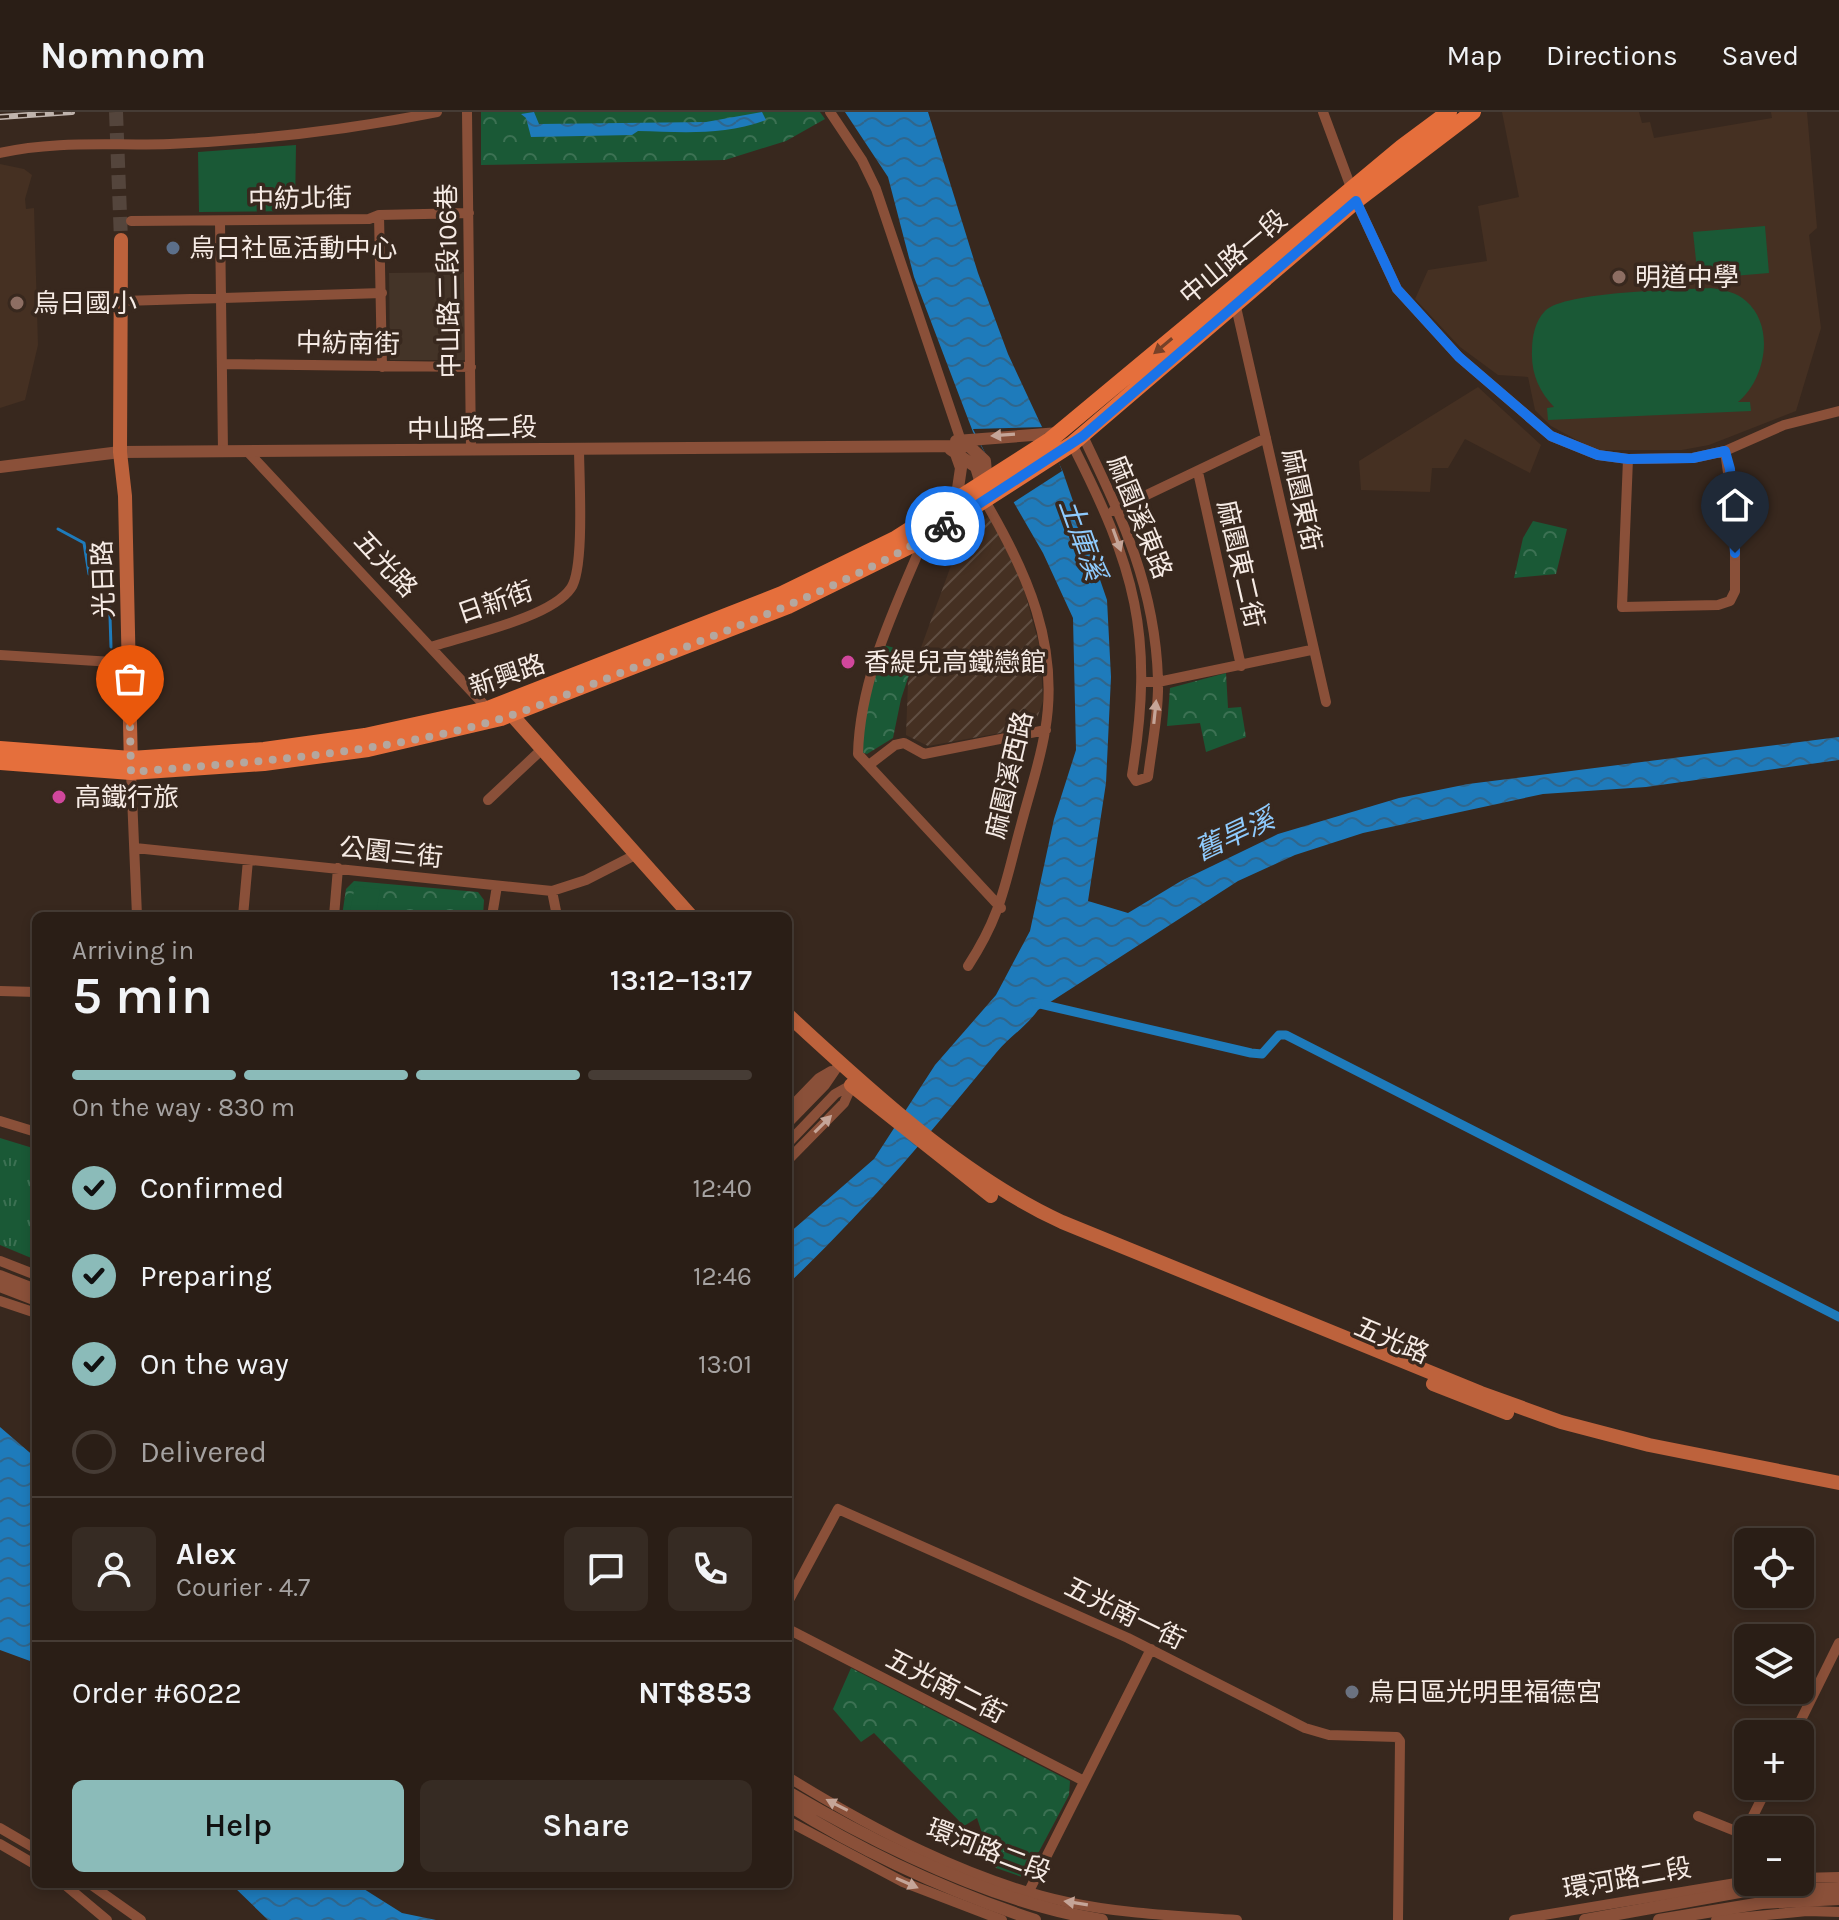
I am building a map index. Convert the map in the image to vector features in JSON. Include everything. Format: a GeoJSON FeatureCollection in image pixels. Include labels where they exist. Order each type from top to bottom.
{"type":"FeatureCollection","features":[{"type":"Feature","properties":{"kind":"main road","name":"中山路一段"},"geometry":{"type":"LineString","coordinates":[[1061,440],[1449,112]]}},
{"type":"Feature","properties":{"kind":"main road","name":"中山路一段"},"geometry":{"type":"LineString","coordinates":[[1061,440],[1236,307],[1354,195],[1473,112]]}},
{"type":"Feature","properties":{"kind":"main road","name":"光日路"},"geometry":{"type":"LineString","coordinates":[[121,240],[120,452],[131,766]]}},
{"type":"Feature","properties":{"kind":"main road"},"geometry":{"type":"LineString","coordinates":[[988,488],[1061,440]]}},
{"type":"Feature","properties":{"kind":"main road","name":"新興路"},"geometry":{"type":"LineString","coordinates":[[500,714],[782,594],[895,539],[988,488]]}},
{"type":"Feature","properties":{"kind":"main road","name":"新興路"},"geometry":{"type":"LineString","coordinates":[[0,762],[131,766],[321,743],[500,714],[788,606],[924,539],[988,488]]}},
{"type":"Feature","properties":{"kind":"main road","name":"五光路"},"geometry":{"type":"LineString","coordinates":[[500,714],[632,857],[677,912]]}},
{"type":"Feature","properties":{"kind":"main road","name":"五光路"},"geometry":{"type":"LineString","coordinates":[[500,714],[687,912]]}},
{"type":"Feature","properties":{"kind":"main road","name":"新興路"},"geometry":{"type":"LineString","coordinates":[[0,749],[131,766]]}},
{"type":"Feature","properties":{"kind":"main road"},"geometry":{"type":"LineString","coordinates":[[792,1019],[836,1066]]}},
{"type":"Feature","properties":{"kind":"main road"},"geometry":{"type":"LineString","coordinates":[[792,1031],[954,1162]]}},
{"type":"Feature","properties":{"kind":"main road","name":"五光路"},"geometry":{"type":"LineString","coordinates":[[954,1162],[1002,1193],[1049,1216],[1481,1393],[1561,1422],[1649,1445],[1839,1483]]}},
{"type":"Feature","properties":{"kind":"main road","name":"五光路"},"geometry":{"type":"LineString","coordinates":[[954,1162],[969,1182],[1027,1216],[1476,1402],[1645,1454],[1839,1492]]}},
{"type":"Feature","properties":{"kind":"street"},"geometry":{"type":"LineString","coordinates":[[0,153],[28,147],[304,135],[437,112]]}},
{"type":"Feature","properties":{"kind":"street","name":"中山路二段106巷"},"geometry":{"type":"LineString","coordinates":[[467,112],[471,450]]}},
{"type":"Feature","properties":{"kind":"street"},"geometry":{"type":"LineString","coordinates":[[830,112],[862,160],[876,189],[961,468],[956,503]]}},
{"type":"Feature","properties":{"kind":"street"},"geometry":{"type":"LineString","coordinates":[[1323,112],[1354,195],[1397,289],[1459,357],[1551,436],[1598,455],[1628,459],[1693,458],[1725,451],[1784,425],[1839,411]]}},
{"type":"Feature","properties":{"kind":"street","name":"中紡北街"},"geometry":{"type":"LineString","coordinates":[[131,221],[369,219],[379,215],[469,213]]}},
{"type":"Feature","properties":{"kind":"street"},"geometry":{"type":"LineString","coordinates":[[379,215],[382,367]]}},
{"type":"Feature","properties":{"kind":"street"},"geometry":{"type":"LineString","coordinates":[[220,222],[223,452]]}},
{"type":"Feature","properties":{"kind":"street"},"geometry":{"type":"LineString","coordinates":[[123,301],[382,293]]}},
{"type":"Feature","properties":{"kind":"street","name":"麻園東街"},"geometry":{"type":"LineString","coordinates":[[1236,307],[1311,650],[1326,702]]}},
{"type":"Feature","properties":{"kind":"street","name":"中紡南街"},"geometry":{"type":"LineString","coordinates":[[223,364],[370,363],[382,367],[471,367]]}},
{"type":"Feature","properties":{"kind":"street","name":"麻園東二街"},"geometry":{"type":"LineString","coordinates":[[1112,511],[1266,438]]}},
{"type":"Feature","properties":{"kind":"street"},"geometry":{"type":"LineString","coordinates":[[954,446],[1061,440]]}},
{"type":"Feature","properties":{"kind":"street","name":"麻園溪東路"},"geometry":{"type":"LineString","coordinates":[[1061,440],[1112,511],[1148,591],[1158,682],[1148,777],[1136,781],[1132,775],[1142,682],[1137,608],[1112,511]]}},
{"type":"Feature","properties":{"kind":"street","name":"中山路二段"},"geometry":{"type":"LineString","coordinates":[[0,467],[120,452],[969,446],[979,452],[985,461],[988,488]]}},
{"type":"Feature","properties":{"kind":"street","name":"日新街"},"geometry":{"type":"LineString","coordinates":[[431,647],[550,607],[572,588],[578,568],[579,448]]}},
{"type":"Feature","properties":{"kind":"street"},"geometry":{"type":"LineString","coordinates":[[1628,459],[1622,607],[1718,605],[1730,601],[1735,591],[1735,523],[1725,451]]}},
{"type":"Feature","properties":{"kind":"street","name":"五光路"},"geometry":{"type":"LineString","coordinates":[[249,453],[431,647],[500,714]]}},
{"type":"Feature","properties":{"kind":"street","name":"麻園東二街"},"geometry":{"type":"LineString","coordinates":[[1198,472],[1241,666]]}},
{"type":"Feature","properties":{"kind":"street","name":"麻園溪西路"},"geometry":{"type":"LineString","coordinates":[[968,966],[1001,908],[1046,730],[1048,652],[1034,598],[988,488]]}},
{"type":"Feature","properties":{"kind":"street"},"geometry":{"type":"LineString","coordinates":[[924,539],[881,641],[859,721],[858,754],[1001,908]]}},
{"type":"Feature","properties":{"kind":"street"},"geometry":{"type":"LineString","coordinates":[[1142,682],[1158,682],[1311,650]]}},
{"type":"Feature","properties":{"kind":"street"},"geometry":{"type":"LineString","coordinates":[[0,655],[129,663]]}},
{"type":"Feature","properties":{"kind":"street"},"geometry":{"type":"LineString","coordinates":[[869,765],[895,745],[904,743],[924,754],[1046,730]]}},
{"type":"Feature","properties":{"kind":"street"},"geometry":{"type":"LineString","coordinates":[[488,800],[537,754]]}},
{"type":"Feature","properties":{"kind":"street","name":"光日路"},"geometry":{"type":"LineString","coordinates":[[131,766],[137,912]]}},
{"type":"Feature","properties":{"kind":"street","name":"公園三街"},"geometry":{"type":"LineString","coordinates":[[135,848],[552,891],[632,857]]}},
{"type":"Feature","properties":{"kind":"street"},"geometry":{"type":"LineString","coordinates":[[243,912],[248,860]]}},
{"type":"Feature","properties":{"kind":"street"},"geometry":{"type":"LineString","coordinates":[[334,912],[338,868]]}},
{"type":"Feature","properties":{"kind":"street"},"geometry":{"type":"LineString","coordinates":[[493,912],[497,886]]}},
{"type":"Feature","properties":{"kind":"street"},"geometry":{"type":"LineString","coordinates":[[552,891],[556,912]]}},
{"type":"Feature","properties":{"kind":"street"},"geometry":{"type":"LineString","coordinates":[[0,991],[32,992]]}},
{"type":"Feature","properties":{"kind":"street"},"geometry":{"type":"LineString","coordinates":[[792,1106],[819,1078],[836,1066]]}},
{"type":"Feature","properties":{"kind":"street"},"geometry":{"type":"LineString","coordinates":[[792,1119],[825,1085],[836,1066]]}},
{"type":"Feature","properties":{"kind":"street"},"geometry":{"type":"LineString","coordinates":[[792,1139],[835,1094],[855,1082]]}},
{"type":"Feature","properties":{"kind":"street"},"geometry":{"type":"LineString","coordinates":[[792,1156],[844,1103],[855,1082]]}},
{"type":"Feature","properties":{"kind":"street"},"geometry":{"type":"LineString","coordinates":[[0,1121],[32,1131]]}},
{"type":"Feature","properties":{"kind":"street"},"geometry":{"type":"LineString","coordinates":[[0,1261],[32,1273]]}},
{"type":"Feature","properties":{"kind":"street"},"geometry":{"type":"LineString","coordinates":[[0,1276],[32,1288]]}},
{"type":"Feature","properties":{"kind":"street"},"geometry":{"type":"LineString","coordinates":[[0,1286],[32,1298]]}},
{"type":"Feature","properties":{"kind":"street"},"geometry":{"type":"LineString","coordinates":[[0,1299],[32,1310]]}},
{"type":"Feature","properties":{"kind":"street","name":"五光南一街"},"geometry":{"type":"LineString","coordinates":[[792,1595],[838,1509],[1151,1649],[1313,1731],[1397,1737],[1400,1741],[1398,1920]]}},
{"type":"Feature","properties":{"kind":"street","name":"五光南二街"},"geometry":{"type":"LineString","coordinates":[[792,1631],[1084,1781]]}},
{"type":"Feature","properties":{"kind":"street"},"geometry":{"type":"LineString","coordinates":[[1801,1720],[1839,1643]]}},
{"type":"Feature","properties":{"kind":"street"},"geometry":{"type":"LineString","coordinates":[[1026,1919],[1026,1897],[1151,1649]]}},
{"type":"Feature","properties":{"kind":"street","name":"環河路二段"},"geometry":{"type":"LineString","coordinates":[[792,1779],[906,1841],[1057,1913],[1102,1920]]}},
{"type":"Feature","properties":{"kind":"street"},"geometry":{"type":"LineString","coordinates":[[792,1796],[806,1809]]}},
{"type":"Feature","properties":{"kind":"street"},"geometry":{"type":"LineString","coordinates":[[1698,1816],[1733,1830],[1747,1828],[1761,1800]]}},
{"type":"Feature","properties":{"kind":"street"},"geometry":{"type":"LineString","coordinates":[[792,1806],[806,1809]]}},
{"type":"Feature","properties":{"kind":"street","name":"環河路二段"},"geometry":{"type":"LineString","coordinates":[[806,1809],[941,1868],[1026,1897],[1120,1910],[1237,1920]]}},
{"type":"Feature","properties":{"kind":"street","name":"環河路二段"},"geometry":{"type":"LineString","coordinates":[[806,1809],[894,1864],[1026,1919]]}},
{"type":"Feature","properties":{"kind":"street"},"geometry":{"type":"LineString","coordinates":[[792,1823],[903,1882],[1002,1920]]}},
{"type":"Feature","properties":{"kind":"street"},"geometry":{"type":"LineString","coordinates":[[0,1828],[32,1847]]}},
{"type":"Feature","properties":{"kind":"street"},"geometry":{"type":"LineString","coordinates":[[0,1844],[32,1863]]}},
{"type":"Feature","properties":{"kind":"street"},"geometry":{"type":"LineString","coordinates":[[1814,1878],[1839,1877]]}},
{"type":"Feature","properties":{"kind":"street","name":"環河路二段"},"geometry":{"type":"LineString","coordinates":[[1514,1920],[1734,1883]]}},
{"type":"Feature","properties":{"kind":"street"},"geometry":{"type":"LineString","coordinates":[[69,1888],[107,1920]]}},
{"type":"Feature","properties":{"kind":"street"},"geometry":{"type":"LineString","coordinates":[[96,1888],[141,1920]]}},
{"type":"Feature","properties":{"kind":"street","name":"環河路二段"},"geometry":{"type":"LineString","coordinates":[[1585,1920],[1745,1891],[1839,1888]]}},
{"type":"Feature","properties":{"kind":"street","name":"環河路二段"},"geometry":{"type":"LineString","coordinates":[[1659,1920],[1762,1903],[1839,1899]]}},
{"type":"Feature","properties":{"kind":"street"},"geometry":{"type":"LineString","coordinates":[[1716,1920],[1807,1911],[1839,1912]]}},
{"type":"Feature","properties":{"kind":"shaded area","name":"明道中學"},"geometry":{"type":"Polygon","coordinates":[[[1502,112],[1639,112],[1642,123],[1650,122],[1654,138],[1772,118],[1771,112],[1807,112],[1817,228],[1809,235],[1821,328],[1796,411],[1709,445],[1682,450],[1595,450],[1551,426],[1535,410],[1528,377],[1498,375],[1460,347],[1415,299],[1428,270],[1487,261],[1478,206],[1519,197],[1502,112]]]}},
{"type":"Feature","properties":{"kind":"shaded area","name":"烏日國小"},"geometry":{"type":"Polygon","coordinates":[[[0,164],[24,169],[32,175],[25,199],[26,209],[34,208],[38,345],[25,400],[0,408],[0,164]]]}},
{"type":"Feature","properties":{"kind":"shaded area"},"geometry":{"type":"Polygon","coordinates":[[[464,272],[465,360],[390,360],[389,273],[464,272]]]}},
{"type":"Feature","properties":{"kind":"shaded area"},"geometry":{"type":"Polygon","coordinates":[[[1478,387],[1541,445],[1530,473],[1465,439],[1448,468],[1432,468],[1430,492],[1361,490],[1359,461],[1478,387]]]}},
{"type":"Feature","properties":{"kind":"shaded area"},"geometry":{"type":"Polygon","coordinates":[[[990,516],[1022,582],[1040,648],[1043,701],[1034,727],[928,746],[906,735],[908,683],[963,533],[990,516]]]}},
{"type":"Feature","properties":{"kind":"green space"},"geometry":{"type":"Polygon","coordinates":[[[481,112],[820,112],[825,119],[786,141],[725,160],[481,165],[481,112]]]}},
{"type":"Feature","properties":{"kind":"green space"},"geometry":{"type":"Polygon","coordinates":[[[296,145],[295,211],[199,212],[198,152],[296,145]]]}},
{"type":"Feature","properties":{"kind":"green space"},"geometry":{"type":"Polygon","coordinates":[[[1765,226],[1769,273],[1698,279],[1693,232],[1765,226]]]}},
{"type":"Feature","properties":{"kind":"green space"},"geometry":{"type":"Polygon","coordinates":[[[1711,288],[1742,298],[1755,312],[1761,325],[1764,339],[1760,367],[1755,381],[1738,402],[1750,402],[1751,411],[1548,420],[1547,408],[1554,407],[1537,381],[1532,359],[1535,330],[1545,311],[1557,304],[1598,295],[1711,288]]]}},
{"type":"Feature","properties":{"kind":"green space"},"geometry":{"type":"Polygon","coordinates":[[[1533,521],[1567,529],[1556,574],[1514,578],[1523,538],[1533,521]]]}},
{"type":"Feature","properties":{"kind":"green space"},"geometry":{"type":"Polygon","coordinates":[[[884,645],[916,654],[901,699],[893,738],[867,754],[861,752],[861,728],[884,645]]]}},
{"type":"Feature","properties":{"kind":"green space"},"geometry":{"type":"Polygon","coordinates":[[[1226,673],[1228,708],[1241,707],[1246,737],[1206,752],[1200,723],[1167,726],[1170,688],[1226,673]]]}},
{"type":"Feature","properties":{"kind":"green space"},"geometry":{"type":"Polygon","coordinates":[[[354,881],[478,892],[484,900],[483,912],[343,912],[346,889],[354,881]]]}},
{"type":"Feature","properties":{"kind":"green space"},"geometry":{"type":"Polygon","coordinates":[[[355,886],[380,889],[377,912],[350,912],[355,886]]]}},
{"type":"Feature","properties":{"kind":"green space"},"geometry":{"type":"Polygon","coordinates":[[[0,1138],[32,1148],[32,1258],[0,1245],[0,1138]]]}},
{"type":"Feature","properties":{"kind":"green space"},"geometry":{"type":"Polygon","coordinates":[[[851,1668],[1070,1781],[1069,1795],[1025,1878],[996,1868],[992,1863],[977,1818],[964,1826],[874,1733],[861,1742],[833,1709],[851,1668]]]}},
{"type":"Feature","properties":{"kind":"water"},"geometry":{"type":"Polygon","coordinates":[[[534,112],[539,124],[706,122],[762,112],[766,120],[718,131],[638,131],[632,135],[531,137],[526,118],[521,114],[534,112]]]}},
{"type":"Feature","properties":{"kind":"water","name":"土庫溪"},"geometry":{"type":"Polygon","coordinates":[[[845,112],[928,112],[978,273],[1008,354],[1063,472],[1107,600],[1111,677],[1106,783],[1088,901],[1128,913],[1181,881],[1278,834],[1399,798],[1468,784],[1839,737],[1839,760],[1646,787],[1543,794],[1363,833],[1295,855],[1238,881],[1038,1010],[1001,1047],[870,1201],[792,1280],[792,1231],[874,1159],[935,1065],[996,995],[1030,931],[1054,819],[1076,750],[1073,618],[1043,553],[973,432],[914,277],[888,177],[845,112]]]}},
{"type":"Feature","properties":{"kind":"water"},"geometry":{"type":"Polygon","coordinates":[[[0,1427],[32,1455],[32,1663],[0,1650],[0,1427]]]}},
{"type":"Feature","properties":{"kind":"water"},"geometry":{"type":"Polygon","coordinates":[[[235,1888],[362,1888],[402,1913],[436,1920],[268,1920],[235,1888]]]}},
{"type":"Feature","properties":{"kind":"pier"},"geometry":{"type":"Polygon","coordinates":[[[1046,427],[1062,471],[1011,504],[973,429],[1046,427]]]}},
{"type":"Feature","properties":{"kind":"waterway"},"geometry":{"type":"LineString","coordinates":[[58,529],[84,543],[89,574],[109,586],[111,647]]}},
{"type":"Feature","properties":{"kind":"waterway"},"geometry":{"type":"LineString","coordinates":[[1036,1003],[1251,1053],[1262,1054],[1279,1035],[1286,1035],[1839,1317]]}},
{"type":"Feature","properties":{"kind":"tunnel"},"geometry":{"type":"LineString","coordinates":[[116,112],[121,240]]}},
{"type":"Feature","properties":{"kind":"railway"},"geometry":{"type":"LineString","coordinates":[[0,117],[72,112]]}},
{"type":"Feature","properties":{"kind":"way so far"},"geometry":{"type":"LineString","coordinates":[[130,727],[131,772],[264,763],[368,749],[457,731],[583,688],[788,606],[901,552],[945,526]]}},
{"type":"Feature","properties":{"kind":"place","name":"烏日社區活動中心"},"geometry":{"type":"Point","coordinates":[173,248]}},
{"type":"Feature","properties":{"kind":"place","name":"明道中學"},"geometry":{"type":"Point","coordinates":[1619,277]}},
{"type":"Feature","properties":{"kind":"place","name":"烏日國小"},"geometry":{"type":"Point","coordinates":[17,303]}},
{"type":"Feature","properties":{"kind":"place","name":"香緹兒高鐵戀館"},"geometry":{"type":"Point","coordinates":[848,662]}},
{"type":"Feature","properties":{"kind":"place","name":"高鐵行旅"},"geometry":{"type":"Point","coordinates":[59,797]}},
{"type":"Feature","properties":{"kind":"place","name":"烏日區光明里福德宮"},"geometry":{"type":"Point","coordinates":[1352,1692]}},
{"type":"Feature","properties":{"kind":"route"},"geometry":{"type":"LineString","coordinates":[[945,526],[1083,436],[1356,201],[1397,289],[1419,316],[1459,357],[1551,436],[1574,448],[1628,459],[1693,458],[1725,451],[1730,469],[1735,553]]}},
{"type":"Feature","properties":{"kind":"water label","name":"舊旱溪"},"geometry":{"type":"Point","coordinates":[1234,834]}}]}
